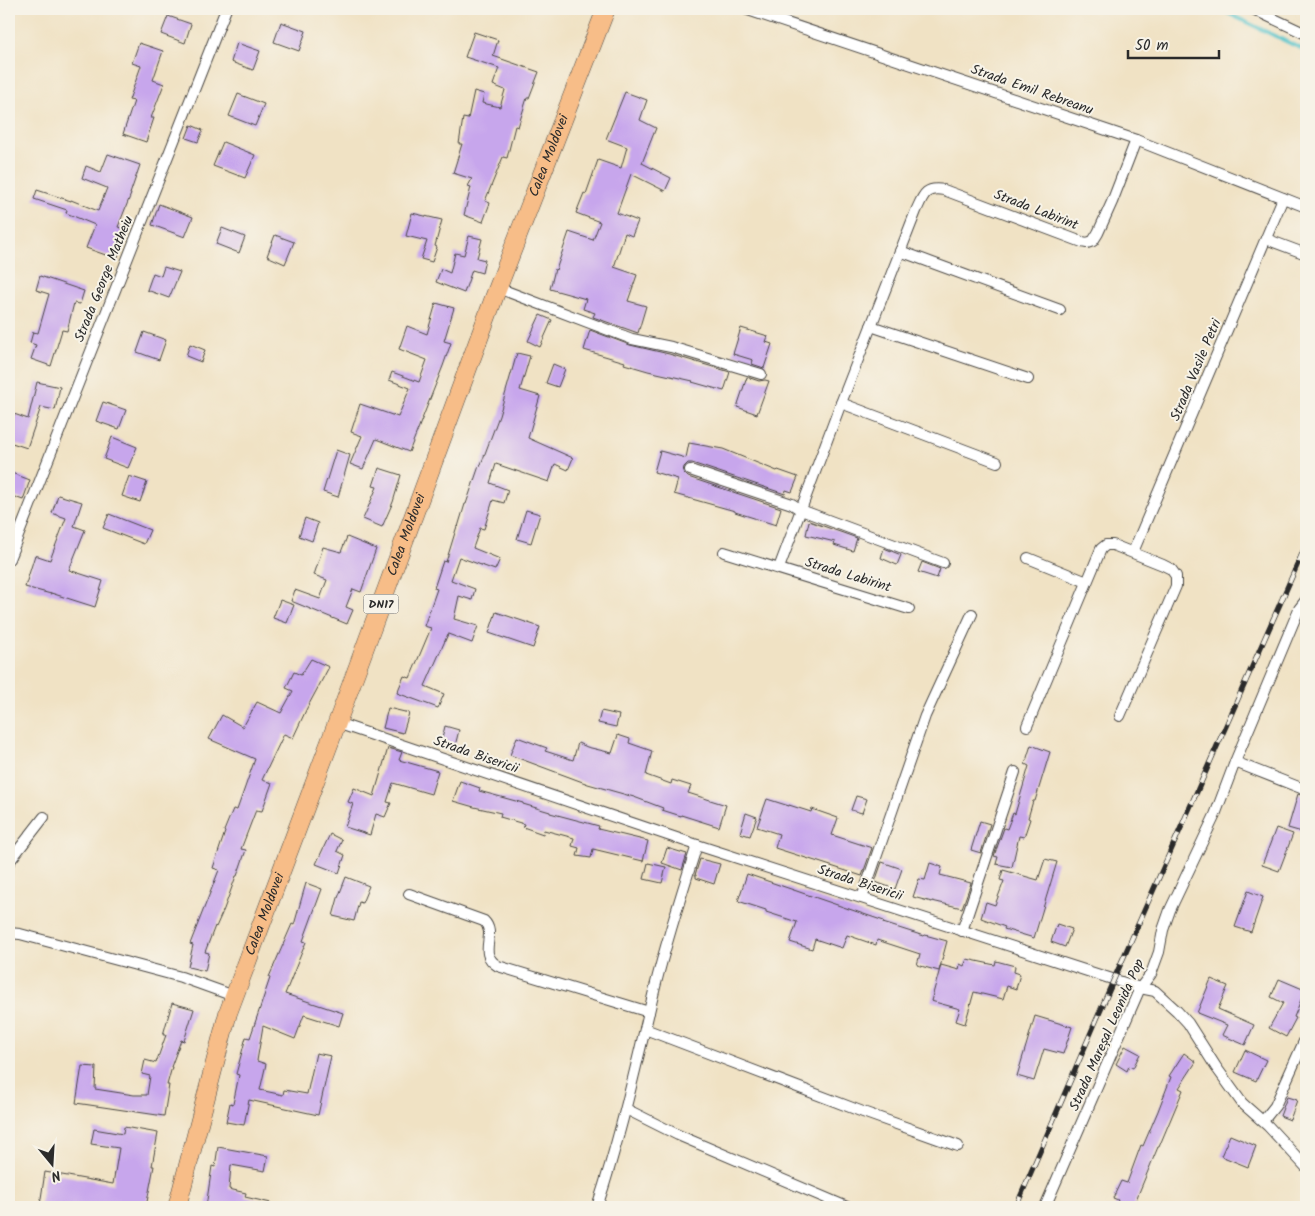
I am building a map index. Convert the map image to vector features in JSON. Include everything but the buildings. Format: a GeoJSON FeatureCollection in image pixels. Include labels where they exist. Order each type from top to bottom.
{"type":"FeatureCollection","features":[{"type":"Feature","properties":{"kind":"highway","name":"Calea Moldovei"},"geometry":{"type":"LineString","coordinates":[[177,1207],[234,996],[498,288],[606,9]]}},
{"type":"Feature","properties":{"kind":"street","name":"Strada George Matheiu"},"geometry":{"type":"LineString","coordinates":[[9,559],[226,9]]}},
{"type":"Feature","properties":{"kind":"street","name":"Strada Emil Rebreanu"},"geometry":{"type":"LineString","coordinates":[[745,9],[1136,140],[1306,207]]}},
{"type":"Feature","properties":{"kind":"street"},"geometry":{"type":"LineString","coordinates":[[1253,9],[1306,34]]}},
{"type":"Feature","properties":{"kind":"street","name":"Strada Labirint"},"geometry":{"type":"LineString","coordinates":[[779,568],[916,210],[928,191],[932,189],[944,190],[1088,243],[1093,241],[1098,233],[1136,140]]}},
{"type":"Feature","properties":{"kind":"street","name":"Strada Vasile Petri"},"geometry":{"type":"LineString","coordinates":[[1133,552],[1283,198]]}},
{"type":"Feature","properties":{"kind":"street"},"geometry":{"type":"LineString","coordinates":[[1266,239],[1306,254]]}},
{"type":"Feature","properties":{"kind":"street"},"geometry":{"type":"LineString","coordinates":[[900,251],[1060,310]]}},
{"type":"Feature","properties":{"kind":"street"},"geometry":{"type":"LineString","coordinates":[[498,288],[632,339],[671,347],[761,374]]}},
{"type":"Feature","properties":{"kind":"street"},"geometry":{"type":"LineString","coordinates":[[871,326],[1028,379]]}},
{"type":"Feature","properties":{"kind":"street"},"geometry":{"type":"LineString","coordinates":[[841,403],[997,462]]}},
{"type":"Feature","properties":{"kind":"street"},"geometry":{"type":"LineString","coordinates":[[690,470],[792,504],[801,510],[943,563]]}},
{"type":"Feature","properties":{"kind":"street"},"geometry":{"type":"LineString","coordinates":[[1027,726],[1101,549],[1106,545],[1113,545],[1133,552],[1163,565],[1171,569],[1176,576],[1176,586],[1120,716]]}},
{"type":"Feature","properties":{"kind":"street","name":"Strada Labirint"},"geometry":{"type":"LineString","coordinates":[[724,552],[909,609]]}},
{"type":"Feature","properties":{"kind":"street"},"geometry":{"type":"LineString","coordinates":[[1028,558],[1087,582]]}},
{"type":"Feature","properties":{"kind":"street","name":"Strada Mareșal Leonida Pop"},"geometry":{"type":"LineString","coordinates":[[1045,1207],[1140,988],[1151,974],[1170,910],[1215,816],[1235,762],[1299,609],[1306,600]]}},
{"type":"Feature","properties":{"kind":"street"},"geometry":{"type":"LineString","coordinates":[[862,898],[925,716],[972,614]]}},
{"type":"Feature","properties":{"kind":"street","name":"Strada Bisericii"},"geometry":{"type":"LineString","coordinates":[[337,723],[962,931],[1140,988],[1155,991],[1178,1011],[1188,1023],[1242,1103],[1263,1121],[1306,1167]]}},
{"type":"Feature","properties":{"kind":"street"},"geometry":{"type":"LineString","coordinates":[[1235,762],[1306,790]]}},
{"type":"Feature","properties":{"kind":"street"},"geometry":{"type":"LineString","coordinates":[[962,931],[1015,772]]}},
{"type":"Feature","properties":{"kind":"street"},"geometry":{"type":"LineString","coordinates":[[9,862],[44,817]]}},
{"type":"Feature","properties":{"kind":"street"},"geometry":{"type":"LineString","coordinates":[[597,1207],[616,1148],[673,919],[697,844]]}},
{"type":"Feature","properties":{"kind":"street"},"geometry":{"type":"LineString","coordinates":[[409,894],[484,921],[488,925],[489,930],[487,953],[490,960],[498,966],[650,1012]]}},
{"type":"Feature","properties":{"kind":"street"},"geometry":{"type":"LineString","coordinates":[[9,933],[20,934],[181,977],[234,996]]}},
{"type":"Feature","properties":{"kind":"street"},"geometry":{"type":"LineString","coordinates":[[645,1029],[958,1146]]}},
{"type":"Feature","properties":{"kind":"street"},"geometry":{"type":"LineString","coordinates":[[1263,1121],[1275,1106],[1306,1037]]}},
{"type":"Feature","properties":{"kind":"street"},"geometry":{"type":"LineString","coordinates":[[626,1109],[678,1135],[847,1207]]}},
{"type":"Feature","properties":{"kind":"waterway"},"geometry":{"type":"LineString","coordinates":[[1219,9],[1306,51]]}},
{"type":"Feature","properties":{"kind":"railway"},"geometry":{"type":"LineString","coordinates":[[1016,1207],[1114,979],[1306,545]]}}]}
